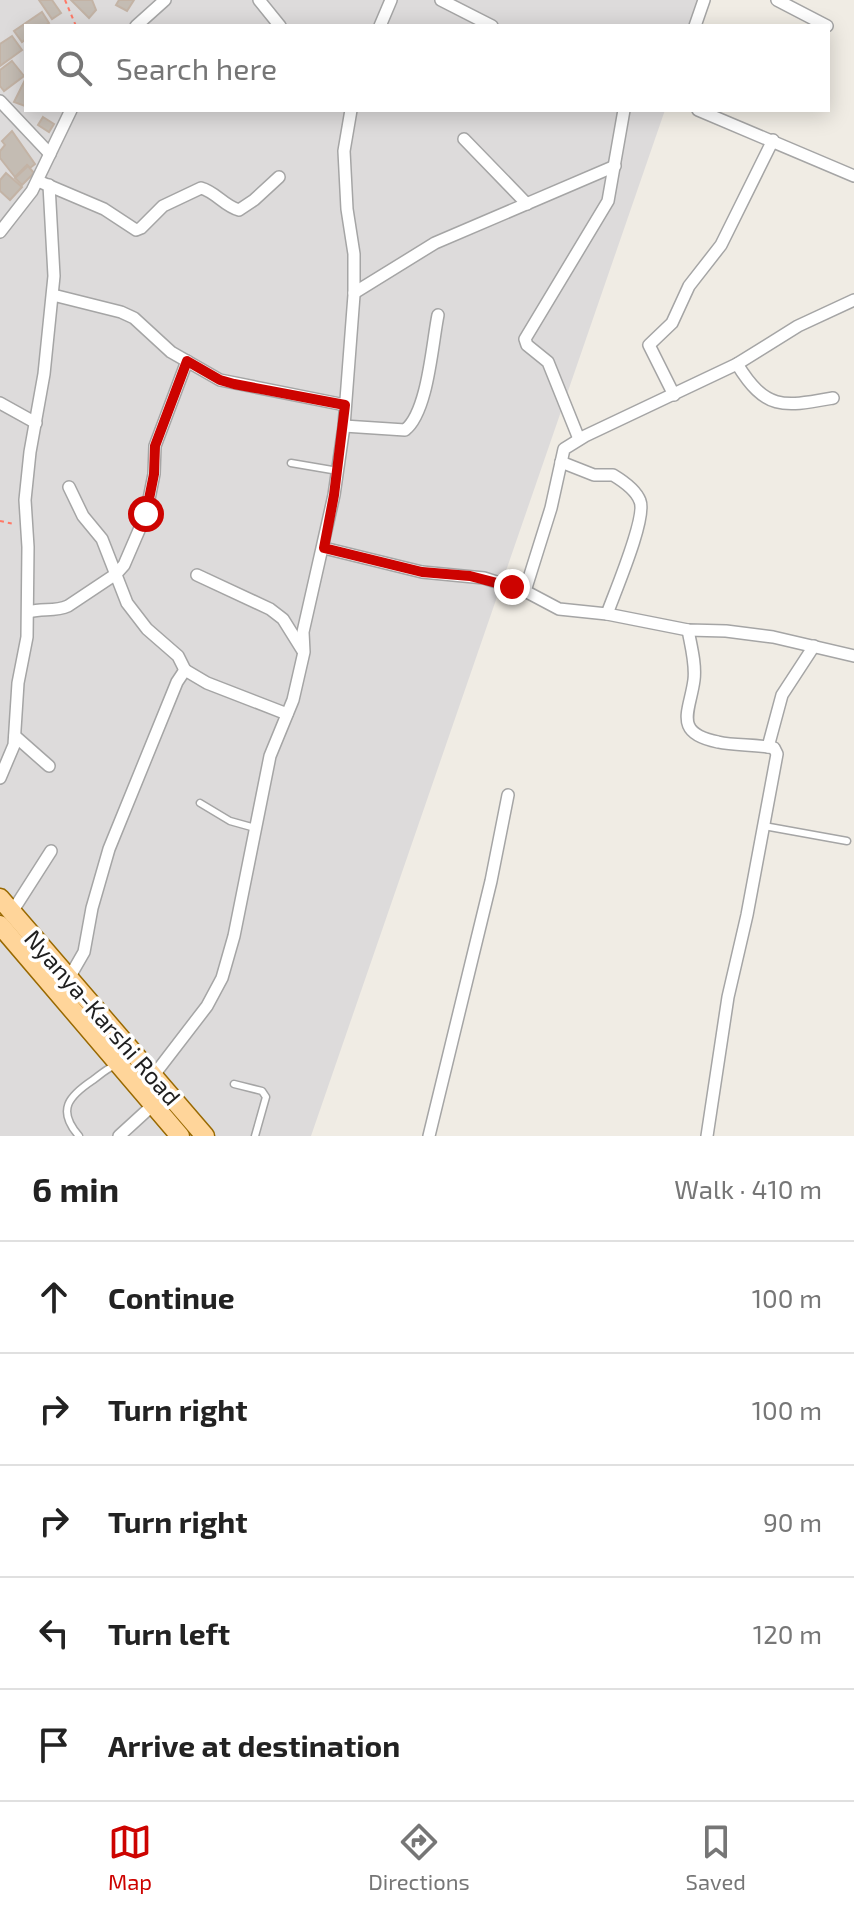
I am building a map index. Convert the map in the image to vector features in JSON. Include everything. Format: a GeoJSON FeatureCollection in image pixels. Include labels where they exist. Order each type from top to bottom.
{"type":"FeatureCollection","features":[{"type":"Feature","properties":{"kind":"main road","name":"Nyanya-Karshi Road"},"geometry":{"type":"LineString","coordinates":[[4,912],[69,978],[205,1136]]}},
{"type":"Feature","properties":{"kind":"main road","name":"Nyanya-Karshi Road"},"geometry":{"type":"LineString","coordinates":[[4,912],[180,1136]]}},
{"type":"Feature","properties":{"kind":"street"},"geometry":{"type":"LineString","coordinates":[[138,24],[165,0]]}},
{"type":"Feature","properties":{"kind":"street"},"geometry":{"type":"LineString","coordinates":[[259,0],[278,24]]}},
{"type":"Feature","properties":{"kind":"street"},"geometry":{"type":"LineString","coordinates":[[381,24],[391,0]]}},
{"type":"Feature","properties":{"kind":"street"},"geometry":{"type":"LineString","coordinates":[[441,0],[488,24]]}},
{"type":"Feature","properties":{"kind":"street"},"geometry":{"type":"LineString","coordinates":[[696,24],[704,0]]}},
{"type":"Feature","properties":{"kind":"street"},"geometry":{"type":"LineString","coordinates":[[777,0],[822,24]]}},
{"type":"Feature","properties":{"kind":"street"},"geometry":{"type":"LineString","coordinates":[[0,101],[50,154]]}},
{"type":"Feature","properties":{"kind":"street"},"geometry":{"type":"LineString","coordinates":[[0,778],[14,745],[18,683],[27,637],[25,500],[53,295],[54,257],[44,183],[50,154],[70,112]]}},
{"type":"Feature","properties":{"kind":"street"},"geometry":{"type":"LineString","coordinates":[[154,1075],[207,1006],[222,978],[234,936],[270,756],[287,714],[304,652],[303,632],[324,548],[344,426],[354,293],[354,254],[347,209],[344,151],[351,112]]}},
{"type":"Feature","properties":{"kind":"street"},"geometry":{"type":"LineString","coordinates":[[579,439],[548,362],[527,345],[525,339],[608,201],[624,112]]}},
{"type":"Feature","properties":{"kind":"street"},"geometry":{"type":"LineString","coordinates":[[703,112],[854,176]]}},
{"type":"Feature","properties":{"kind":"street"},"geometry":{"type":"LineString","coordinates":[[464,139],[527,204]]}},
{"type":"Feature","properties":{"kind":"street"},"geometry":{"type":"LineString","coordinates":[[674,395],[649,345],[672,323],[689,286],[721,245],[773,140]]}},
{"type":"Feature","properties":{"kind":"street"},"geometry":{"type":"LineString","coordinates":[[354,293],[435,243],[615,166]]}},
{"type":"Feature","properties":{"kind":"street"},"geometry":{"type":"LineString","coordinates":[[44,183],[104,209],[136,230],[163,206],[201,188],[239,210],[279,177]]}},
{"type":"Feature","properties":{"kind":"street"},"geometry":{"type":"LineString","coordinates":[[0,232],[44,183]]}},
{"type":"Feature","properties":{"kind":"street"},"geometry":{"type":"LineString","coordinates":[[53,295],[134,318],[171,352],[220,380],[345,405]]}},
{"type":"Feature","properties":{"kind":"street"},"geometry":{"type":"LineString","coordinates":[[525,591],[551,508],[564,449],[737,364],[798,326],[854,300]]}},
{"type":"Feature","properties":{"kind":"street"},"geometry":{"type":"LineString","coordinates":[[344,426],[405,430],[412,425],[420,407],[438,315]]}},
{"type":"Feature","properties":{"kind":"street"},"geometry":{"type":"LineString","coordinates":[[29,612],[59,610],[116,574],[124,565],[146,514],[154,474],[155,446],[187,361]]}},
{"type":"Feature","properties":{"kind":"street"},"geometry":{"type":"LineString","coordinates":[[737,364],[756,392],[785,405],[833,398]]}},
{"type":"Feature","properties":{"kind":"street"},"geometry":{"type":"LineString","coordinates":[[0,403],[36,423]]}},
{"type":"Feature","properties":{"kind":"street"},"geometry":{"type":"LineString","coordinates":[[561,462],[594,475],[613,475],[637,495],[641,503],[642,512],[607,614]]}},
{"type":"Feature","properties":{"kind":"street"},"geometry":{"type":"LineString","coordinates":[[69,487],[83,516],[102,539],[127,603],[147,629],[178,656],[185,670],[207,683],[287,714]]}},
{"type":"Feature","properties":{"kind":"street"},"geometry":{"type":"LineString","coordinates":[[324,548],[422,572],[484,578],[525,591],[559,609],[607,614],[688,630],[773,637],[854,656]]}},
{"type":"Feature","properties":{"kind":"street"},"geometry":{"type":"LineString","coordinates":[[197,575],[270,609],[283,619],[304,652]]}},
{"type":"Feature","properties":{"kind":"street"},"geometry":{"type":"LineString","coordinates":[[688,630],[694,666],[694,681],[686,709],[691,731],[719,743],[774,748],[777,754],[726,1010],[707,1136]]}},
{"type":"Feature","properties":{"kind":"street"},"geometry":{"type":"LineString","coordinates":[[768,747],[782,695],[814,646]]}},
{"type":"Feature","properties":{"kind":"street"},"geometry":{"type":"LineString","coordinates":[[69,978],[84,952],[92,908],[109,849],[177,682],[185,670]]}},
{"type":"Feature","properties":{"kind":"street"},"geometry":{"type":"LineString","coordinates":[[15,736],[49,766]]}},
{"type":"Feature","properties":{"kind":"street"},"geometry":{"type":"LineString","coordinates":[[429,1136],[491,881],[508,795]]}},
{"type":"Feature","properties":{"kind":"street"},"geometry":{"type":"LineString","coordinates":[[4,912],[51,851]]}},
{"type":"Feature","properties":{"kind":"street"},"geometry":{"type":"LineString","coordinates":[[119,1136],[154,1104]]}},
{"type":"Feature","properties":{"kind":"lane"},"geometry":{"type":"LineString","coordinates":[[291,463],[338,471]]}},
{"type":"Feature","properties":{"kind":"lane"},"geometry":{"type":"LineString","coordinates":[[200,803],[230,821],[255,828]]}},
{"type":"Feature","properties":{"kind":"lane"},"geometry":{"type":"LineString","coordinates":[[764,826],[847,841]]}},
{"type":"Feature","properties":{"kind":"lane"},"geometry":{"type":"LineString","coordinates":[[79,1136],[67,1116],[69,1098],[106,1070],[122,1066]]}},
{"type":"Feature","properties":{"kind":"lane"},"geometry":{"type":"LineString","coordinates":[[234,1084],[262,1091],[266,1097],[255,1136]]}},
{"type":"Feature","properties":{"kind":"path"},"geometry":{"type":"LineString","coordinates":[[65,0],[75,24]]}},
{"type":"Feature","properties":{"kind":"path"},"geometry":{"type":"LineString","coordinates":[[0,521],[26,527]]}},
{"type":"Feature","properties":{"kind":"shaded area"},"geometry":{"type":"Polygon","coordinates":[[[0,0],[702,0],[695,24],[24,24],[24,112],[664,112],[311,1136],[0,1136],[0,0]]]}},
{"type":"Feature","properties":{"kind":"building"},"geometry":{"type":"Polygon","coordinates":[[[39,0],[52,0],[61,13],[52,19],[39,0]]]}},
{"type":"Feature","properties":{"kind":"building"},"geometry":{"type":"Polygon","coordinates":[[[71,0],[92,0],[96,10],[89,18],[71,0]]]}},
{"type":"Feature","properties":{"kind":"building"},"geometry":{"type":"Polygon","coordinates":[[[119,0],[134,0],[127,11],[116,5],[119,0]]]}},
{"type":"Feature","properties":{"kind":"building"},"geometry":{"type":"Polygon","coordinates":[[[42,12],[49,23],[48,24],[24,24],[42,12]]]}},
{"type":"Feature","properties":{"kind":"building"},"geometry":{"type":"Polygon","coordinates":[[[24,24],[24,40],[22,42],[14,31],[24,24]]]}},
{"type":"Feature","properties":{"kind":"building"},"geometry":{"type":"Polygon","coordinates":[[[12,36],[22,50],[0,66],[0,44],[12,36]]]}},
{"type":"Feature","properties":{"kind":"building"},"geometry":{"type":"Polygon","coordinates":[[[12,61],[24,76],[4,91],[0,86],[0,70],[12,61]]]}},
{"type":"Feature","properties":{"kind":"building"},"geometry":{"type":"Polygon","coordinates":[[[24,82],[24,106],[14,102],[24,82]]]}},
{"type":"Feature","properties":{"kind":"building"},"geometry":{"type":"Polygon","coordinates":[[[43,117],[54,124],[49,132],[38,125],[43,117]]]}},
{"type":"Feature","properties":{"kind":"building"},"geometry":{"type":"Polygon","coordinates":[[[12,131],[35,164],[30,168],[27,165],[15,177],[0,158],[0,151],[5,145],[2,141],[12,131]]]}},
{"type":"Feature","properties":{"kind":"building"},"geometry":{"type":"Polygon","coordinates":[[[28,166],[34,173],[22,185],[15,178],[28,166]]]}},
{"type":"Feature","properties":{"kind":"building"},"geometry":{"type":"Polygon","coordinates":[[[6,173],[22,187],[10,200],[0,191],[0,180],[6,173]]]}},
{"type":"Feature","properties":{"kind":"route"},"geometry":{"type":"LineString","coordinates":[[146,514],[154,474],[155,446],[187,361],[220,380],[234,384],[345,405],[324,548],[422,572],[484,578],[512,587]]}}]}
